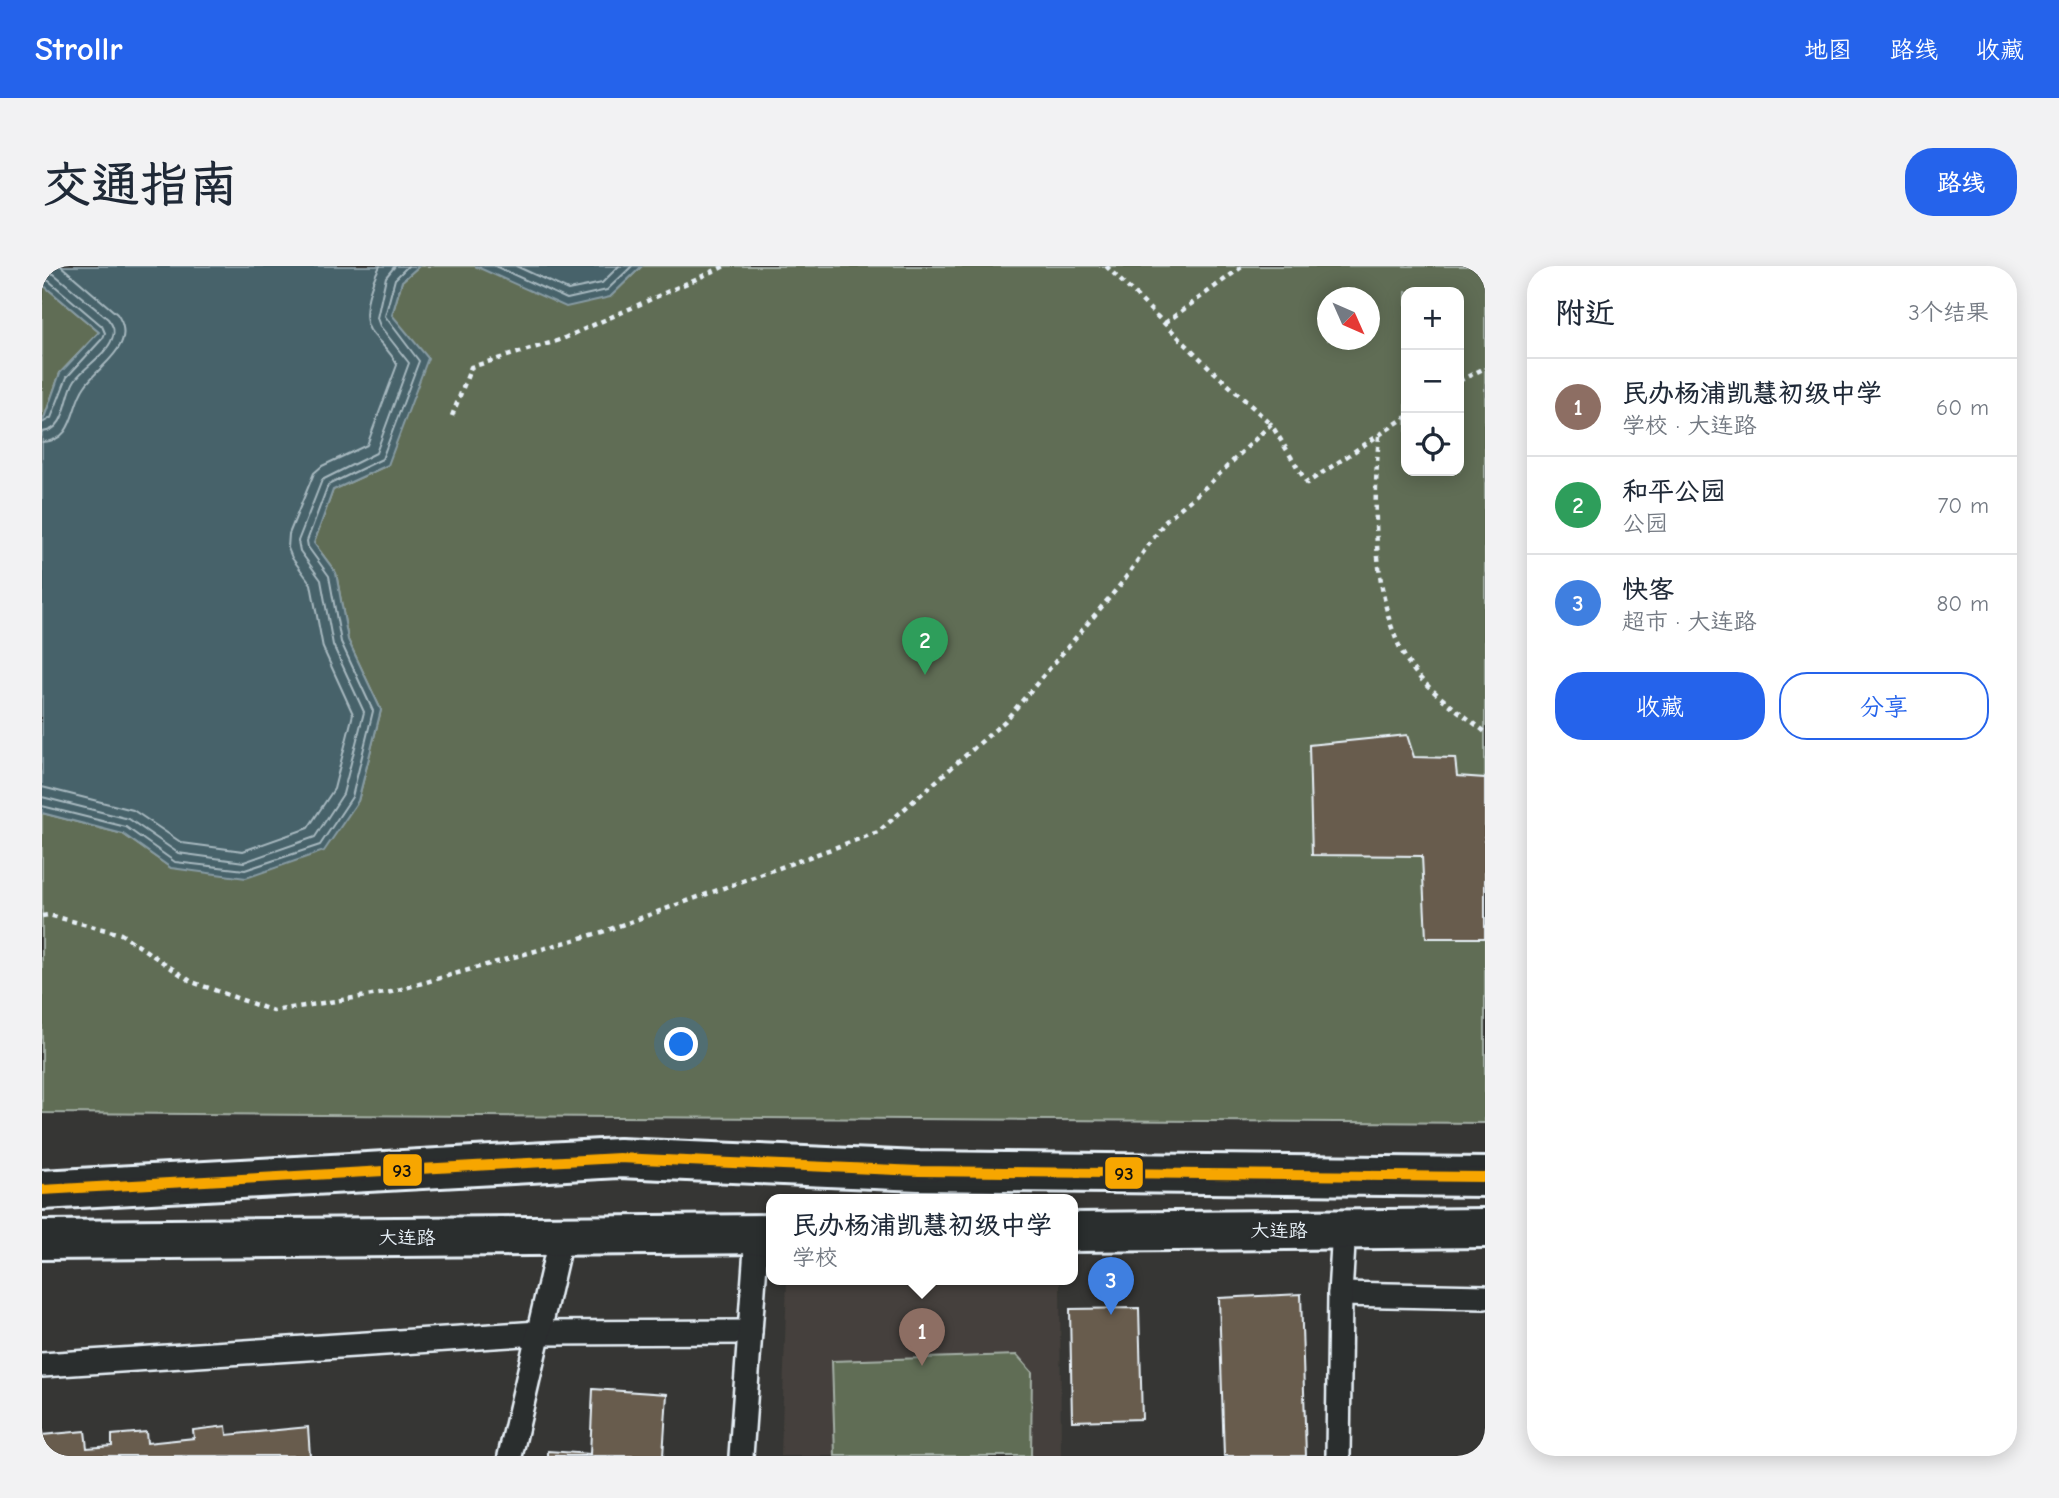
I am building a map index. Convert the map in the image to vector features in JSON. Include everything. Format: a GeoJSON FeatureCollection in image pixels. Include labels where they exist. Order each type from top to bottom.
{"type":"FeatureCollection","features":[{"type":"Feature","properties":{"kind":"main road"},"geometry":{"type":"LineString","coordinates":[[42,1190],[619,1158],[919,1171],[1485,1177]]}},
{"type":"Feature","properties":{"kind":"main road","name":"大连路"},"geometry":{"type":"LineString","coordinates":[[1078,1232],[1485,1228]]}},
{"type":"Feature","properties":{"kind":"main road","name":"大连路"},"geometry":{"type":"LineString","coordinates":[[42,1240],[764,1235]]}},
{"type":"Feature","properties":{"kind":"lane"},"geometry":{"type":"LineString","coordinates":[[1338,1456],[1340,1294],[1344,1229]]}},
{"type":"Feature","properties":{"kind":"lane"},"geometry":{"type":"LineString","coordinates":[[741,1456],[750,1332],[764,1235]]}},
{"type":"Feature","properties":{"kind":"lane"},"geometry":{"type":"LineString","coordinates":[[510,1456],[561,1236]]}},
{"type":"Feature","properties":{"kind":"lane"},"geometry":{"type":"LineString","coordinates":[[1340,1294],[1485,1297]]}},
{"type":"Feature","properties":{"kind":"lane"},"geometry":{"type":"LineString","coordinates":[[42,1365],[538,1333],[750,1332]]}},
{"type":"Feature","properties":{"kind":"path"},"geometry":{"type":"LineString","coordinates":[[452,416],[471,367],[560,340],[725,266]]}},
{"type":"Feature","properties":{"kind":"path"},"geometry":{"type":"LineString","coordinates":[[1106,266],[1212,370],[1272,424],[1307,483],[1401,420]]}},
{"type":"Feature","properties":{"kind":"path"},"geometry":{"type":"LineString","coordinates":[[1165,323],[1243,266]]}},
{"type":"Feature","properties":{"kind":"path"},"geometry":{"type":"LineString","coordinates":[[1464,378],[1485,368]]}},
{"type":"Feature","properties":{"kind":"path"},"geometry":{"type":"LineString","coordinates":[[42,916],[49,915],[121,934],[192,982],[272,1011],[390,992],[602,932],[878,832],[1006,721],[1121,584],[1166,520],[1208,485],[1272,424]]}},
{"type":"Feature","properties":{"kind":"path"},"geometry":{"type":"LineString","coordinates":[[1379,435],[1375,482],[1378,555],[1388,619],[1412,668],[1439,695],[1485,732]]}},
{"type":"Feature","properties":{"kind":"shaded area"},"geometry":{"type":"Polygon","coordinates":[[[787,1285],[1060,1285],[1061,1456],[781,1456],[787,1285]]]}},
{"type":"Feature","properties":{"kind":"green space"},"geometry":{"type":"Polygon","coordinates":[[[419,266],[475,266],[494,273],[610,297],[642,266],[1485,266],[1485,1123],[42,1113],[42,813],[123,834],[171,868],[358,801],[381,710],[348,640],[336,573],[314,543],[333,490],[388,465],[392,315],[402,281],[419,266]]]}},
{"type":"Feature","properties":{"kind":"green space"},"geometry":{"type":"Polygon","coordinates":[[[42,284],[99,332],[60,373],[42,424],[42,284]]]}},
{"type":"Feature","properties":{"kind":"green space"},"geometry":{"type":"Polygon","coordinates":[[[1017,1355],[1032,1372],[1031,1456],[835,1456],[832,1361],[1017,1355]]]}},
{"type":"Feature","properties":{"kind":"water"},"geometry":{"type":"Polygon","coordinates":[[[42,266],[419,266],[402,281],[392,315],[428,358],[388,465],[333,490],[314,543],[336,573],[348,640],[381,710],[358,801],[324,851],[246,878],[171,868],[123,834],[42,813],[42,424],[60,373],[99,332],[42,284],[42,266]]]}},
{"type":"Feature","properties":{"kind":"water"},"geometry":{"type":"Polygon","coordinates":[[[475,266],[642,266],[610,297],[566,307],[475,266]]]}},
{"type":"Feature","properties":{"kind":"building"},"geometry":{"type":"Polygon","coordinates":[[[1407,735],[1414,757],[1455,758],[1457,776],[1485,778],[1485,938],[1426,938],[1422,856],[1312,855],[1309,745],[1407,735]]]}},
{"type":"Feature","properties":{"kind":"building"},"geometry":{"type":"Polygon","coordinates":[[[1301,1294],[1306,1456],[1224,1456],[1219,1298],[1301,1294]]]}},
{"type":"Feature","properties":{"kind":"building"},"geometry":{"type":"Polygon","coordinates":[[[1139,1308],[1142,1419],[1072,1421],[1070,1309],[1139,1308]]]}},
{"type":"Feature","properties":{"kind":"building"},"geometry":{"type":"Polygon","coordinates":[[[593,1389],[667,1394],[663,1456],[548,1456],[548,1451],[590,1454],[593,1389]]]}},
{"type":"Feature","properties":{"kind":"building"},"geometry":{"type":"Polygon","coordinates":[[[226,1426],[227,1435],[308,1427],[310,1456],[42,1456],[42,1435],[85,1431],[87,1448],[112,1446],[112,1435],[146,1432],[147,1443],[194,1438],[193,1430],[226,1426]]]}},
{"type":"Feature","properties":{"kind":"transit line","name":"93"},"geometry":{"type":"LineString","coordinates":[[42,1190],[619,1158],[919,1171],[1485,1177]]}},
{"type":"Feature","properties":{"kind":"place","name":"和平公园"},"geometry":{"type":"Point","coordinates":[925,675]}},
{"type":"Feature","properties":{"kind":"place","name":"快客"},"geometry":{"type":"Point","coordinates":[1111,1315]}},
{"type":"Feature","properties":{"kind":"place","name":"民办杨浦凯慧初级中学"},"geometry":{"type":"Point","coordinates":[922,1366]}}]}
